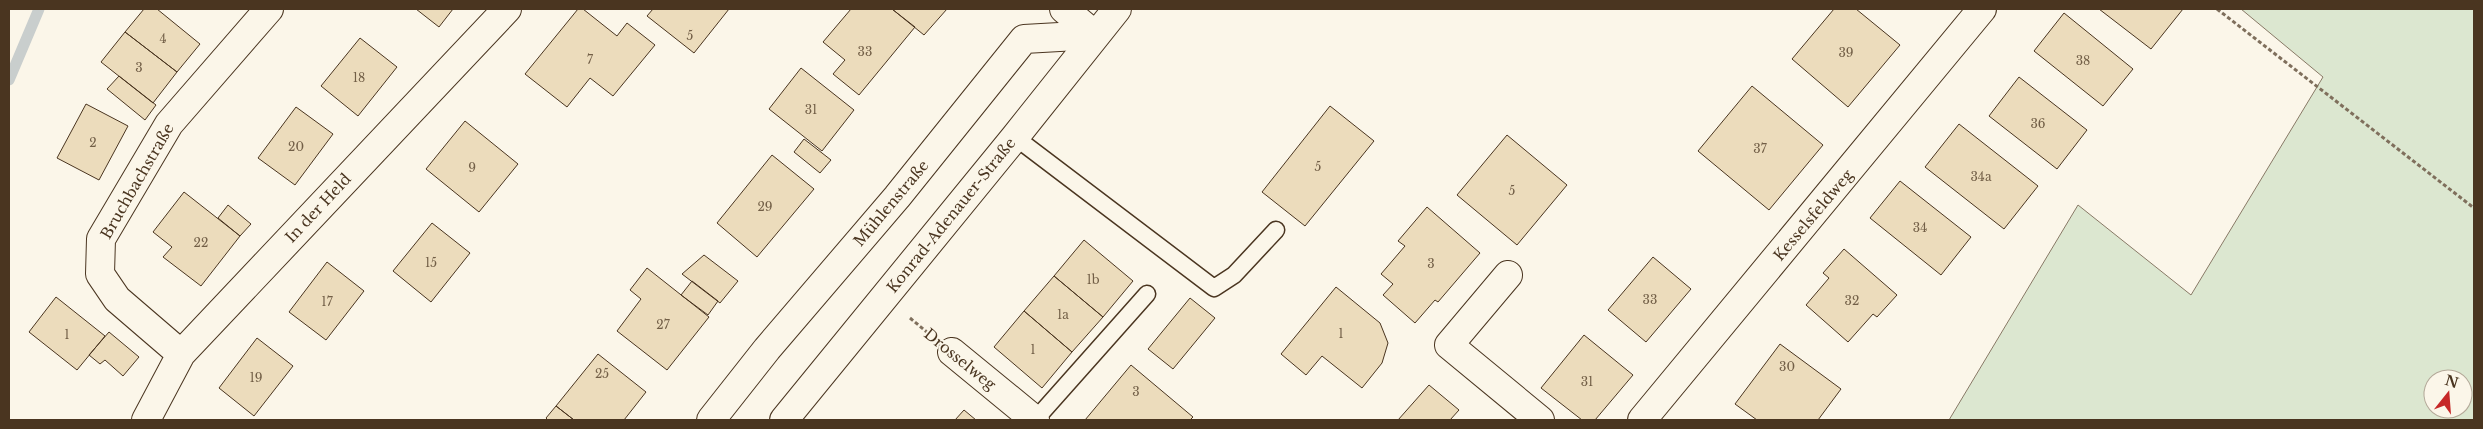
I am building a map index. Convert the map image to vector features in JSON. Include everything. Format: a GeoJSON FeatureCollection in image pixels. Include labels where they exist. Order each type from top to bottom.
{"type":"FeatureCollection","features":[{"type":"Feature","properties":{"kind":"street","name":"Bruchbachstraße"},"geometry":{"type":"LineString","coordinates":[[181,354],[117,299],[100,274],[101,239],[169,124],[269,9]]}},
{"type":"Feature","properties":{"kind":"street","name":"In der Held"},"geometry":{"type":"LineString","coordinates":[[146,420],[181,354],[507,9]]}},
{"type":"Feature","properties":{"kind":"street"},"geometry":{"type":"LineString","coordinates":[[1064,9],[1095,35]]}},
{"type":"Feature","properties":{"kind":"street","name":"Konrad-Adenauer-Straße"},"geometry":{"type":"LineString","coordinates":[[784,420],[1015,137],[1116,9]]}},
{"type":"Feature","properties":{"kind":"street","name":"Kesselsfeldweg"},"geometry":{"type":"LineString","coordinates":[[1642,420],[1982,9]]}},
{"type":"Feature","properties":{"kind":"street","name":"Mühlenstraße"},"geometry":{"type":"LineString","coordinates":[[711,420],[766,349],[897,197],[1024,39],[1095,35]]}},
{"type":"Feature","properties":{"kind":"street"},"geometry":{"type":"LineString","coordinates":[[1508,276],[1449,345],[1540,420]]}},
{"type":"Feature","properties":{"kind":"street","name":"Drosselweg"},"geometry":{"type":"LineString","coordinates":[[952,352],[1035,420]]}},
{"type":"Feature","properties":{"kind":"lane"},"geometry":{"type":"LineString","coordinates":[[1015,137],[1214,288],[1234,275],[1276,230]]}},
{"type":"Feature","properties":{"kind":"lane"},"geometry":{"type":"LineString","coordinates":[[1035,420],[1147,294]]}},
{"type":"Feature","properties":{"kind":"path"},"geometry":{"type":"LineString","coordinates":[[2217,9],[2474,208]]}},
{"type":"Feature","properties":{"kind":"path","name":"Drosselweg"},"geometry":{"type":"LineString","coordinates":[[884,297],[952,352]]}},
{"type":"Feature","properties":{"kind":"green space"},"geometry":{"type":"Polygon","coordinates":[[[2241,9],[2474,9],[2474,420],[1949,420],[2078,205],[2191,295],[2323,77],[2241,9]]]}},
{"type":"Feature","properties":{"kind":"building"},"geometry":{"type":"Polygon","coordinates":[[[144,9],[157,9],[200,44],[177,72],[125,32],[144,9]]]}},
{"type":"Feature","properties":{"kind":"building"},"geometry":{"type":"Polygon","coordinates":[[[416,9],[453,9],[439,27],[416,9]]]}},
{"type":"Feature","properties":{"kind":"building"},"geometry":{"type":"Polygon","coordinates":[[[578,9],[583,9],[617,36],[627,23],[655,45],[613,96],[590,78],[567,107],[525,74],[578,9]]]}},
{"type":"Feature","properties":{"kind":"building"},"geometry":{"type":"Polygon","coordinates":[[[653,9],[729,9],[694,53],[647,16],[653,9]]]}},
{"type":"Feature","properties":{"kind":"building"},"geometry":{"type":"Polygon","coordinates":[[[851,9],[892,9],[915,27],[859,95],[833,74],[845,60],[823,42],[851,9]]]}},
{"type":"Feature","properties":{"kind":"building"},"geometry":{"type":"Polygon","coordinates":[[[892,9],[947,9],[924,35],[892,9]]]}},
{"type":"Feature","properties":{"kind":"building"},"geometry":{"type":"Polygon","coordinates":[[[1834,9],[1856,9],[1900,45],[1848,107],[1792,59],[1834,9]]]}},
{"type":"Feature","properties":{"kind":"building"},"geometry":{"type":"Polygon","coordinates":[[[2099,9],[2183,9],[2151,49],[2099,9]]]}},
{"type":"Feature","properties":{"kind":"building"},"geometry":{"type":"Polygon","coordinates":[[[2064,13],[2133,69],[2103,106],[2034,51],[2064,13]]]}},
{"type":"Feature","properties":{"kind":"building"},"geometry":{"type":"Polygon","coordinates":[[[125,32],[177,72],[153,103],[101,62],[125,32]]]}},
{"type":"Feature","properties":{"kind":"building"},"geometry":{"type":"Polygon","coordinates":[[[360,38],[397,67],[358,116],[321,86],[360,38]]]}},
{"type":"Feature","properties":{"kind":"building"},"geometry":{"type":"Polygon","coordinates":[[[801,68],[854,110],[822,151],[769,109],[801,68]]]}},
{"type":"Feature","properties":{"kind":"building"},"geometry":{"type":"Polygon","coordinates":[[[119,76],[156,105],[145,120],[107,89],[119,76]]]}},
{"type":"Feature","properties":{"kind":"building"},"geometry":{"type":"Polygon","coordinates":[[[2019,77],[2087,130],[2057,169],[1989,116],[2019,77]]]}},
{"type":"Feature","properties":{"kind":"building"},"geometry":{"type":"Polygon","coordinates":[[[1752,86],[1823,145],[1769,210],[1698,151],[1752,86]]]}},
{"type":"Feature","properties":{"kind":"building"},"geometry":{"type":"Polygon","coordinates":[[[86,104],[128,126],[99,180],[57,158],[86,104]]]}},
{"type":"Feature","properties":{"kind":"building"},"geometry":{"type":"Polygon","coordinates":[[[1330,106],[1374,141],[1305,226],[1262,192],[1330,106]]]}},
{"type":"Feature","properties":{"kind":"building"},"geometry":{"type":"Polygon","coordinates":[[[296,107],[333,134],[295,185],[258,158],[296,107]]]}},
{"type":"Feature","properties":{"kind":"building"},"geometry":{"type":"Polygon","coordinates":[[[465,121],[518,164],[479,212],[426,169],[465,121]]]}},
{"type":"Feature","properties":{"kind":"building"},"geometry":{"type":"Polygon","coordinates":[[[1959,124],[2038,186],[2004,229],[1925,167],[1959,124]]]}},
{"type":"Feature","properties":{"kind":"building"},"geometry":{"type":"Polygon","coordinates":[[[1507,135],[1567,185],[1517,245],[1457,195],[1507,135]]]}},
{"type":"Feature","properties":{"kind":"building"},"geometry":{"type":"Polygon","coordinates":[[[804,139],[831,160],[820,173],[794,152],[804,139]]]}},
{"type":"Feature","properties":{"kind":"building"},"geometry":{"type":"Polygon","coordinates":[[[772,155],[814,189],[757,257],[717,223],[772,155]]]}},
{"type":"Feature","properties":{"kind":"building"},"geometry":{"type":"Polygon","coordinates":[[[1900,181],[1971,237],[1941,275],[1870,218],[1900,181]]]}},
{"type":"Feature","properties":{"kind":"building"},"geometry":{"type":"Polygon","coordinates":[[[184,192],[240,236],[201,286],[163,257],[172,247],[153,232],[184,192]]]}},
{"type":"Feature","properties":{"kind":"building"},"geometry":{"type":"Polygon","coordinates":[[[228,205],[251,224],[240,236],[218,218],[228,205]]]}},
{"type":"Feature","properties":{"kind":"building"},"geometry":{"type":"Polygon","coordinates":[[[1427,207],[1480,253],[1438,302],[1435,300],[1415,323],[1383,295],[1393,284],[1381,274],[1405,246],[1398,241],[1427,207]]]}},
{"type":"Feature","properties":{"kind":"building"},"geometry":{"type":"Polygon","coordinates":[[[432,223],[470,253],[431,302],[393,271],[432,223]]]}},
{"type":"Feature","properties":{"kind":"building"},"geometry":{"type":"Polygon","coordinates":[[[1084,240],[1133,281],[1103,317],[1054,276],[1084,240]]]}},
{"type":"Feature","properties":{"kind":"building"},"geometry":{"type":"Polygon","coordinates":[[[1844,249],[1897,295],[1877,317],[1873,314],[1848,342],[1806,305],[1829,278],[1823,273],[1844,249]]]}},
{"type":"Feature","properties":{"kind":"building"},"geometry":{"type":"Polygon","coordinates":[[[704,255],[738,281],[720,303],[682,274],[704,255]]]}},
{"type":"Feature","properties":{"kind":"building"},"geometry":{"type":"Polygon","coordinates":[[[1653,257],[1691,289],[1646,342],[1608,310],[1653,257]]]}},
{"type":"Feature","properties":{"kind":"building"},"geometry":{"type":"Polygon","coordinates":[[[327,262],[364,291],[326,340],[289,312],[327,262]]]}},
{"type":"Feature","properties":{"kind":"building"},"geometry":{"type":"Polygon","coordinates":[[[647,268],[709,317],[667,370],[617,331],[641,299],[630,290],[647,268]]]}},
{"type":"Feature","properties":{"kind":"building"},"geometry":{"type":"Polygon","coordinates":[[[1054,276],[1103,317],[1072,352],[1024,311],[1054,276]]]}},
{"type":"Feature","properties":{"kind":"building"},"geometry":{"type":"Polygon","coordinates":[[[692,281],[718,301],[708,315],[681,295],[692,281]]]}},
{"type":"Feature","properties":{"kind":"building"},"geometry":{"type":"Polygon","coordinates":[[[1336,287],[1380,323],[1388,343],[1382,363],[1362,388],[1322,356],[1306,375],[1281,354],[1336,287]]]}},
{"type":"Feature","properties":{"kind":"building"},"geometry":{"type":"Polygon","coordinates":[[[56,297],[105,336],[77,370],[29,332],[56,297]]]}},
{"type":"Feature","properties":{"kind":"building"},"geometry":{"type":"Polygon","coordinates":[[[1190,298],[1215,318],[1173,369],[1148,349],[1190,298]]]}},
{"type":"Feature","properties":{"kind":"building"},"geometry":{"type":"Polygon","coordinates":[[[1024,311],[1072,352],[1042,388],[994,347],[1024,311]]]}},
{"type":"Feature","properties":{"kind":"building"},"geometry":{"type":"Polygon","coordinates":[[[109,332],[139,357],[123,376],[105,360],[100,364],[89,355],[109,332]]]}},
{"type":"Feature","properties":{"kind":"building"},"geometry":{"type":"Polygon","coordinates":[[[1584,335],[1633,375],[1595,420],[1582,420],[1541,388],[1584,335]]]}},
{"type":"Feature","properties":{"kind":"building"},"geometry":{"type":"Polygon","coordinates":[[[257,338],[293,366],[254,416],[219,388],[257,338]]]}},
{"type":"Feature","properties":{"kind":"building"},"geometry":{"type":"Polygon","coordinates":[[[1780,344],[1841,389],[1818,420],[1757,420],[1735,404],[1780,344]]]}},
{"type":"Feature","properties":{"kind":"building"},"geometry":{"type":"Polygon","coordinates":[[[598,354],[646,392],[624,420],[574,420],[556,406],[598,354]]]}},
{"type":"Feature","properties":{"kind":"building"},"geometry":{"type":"Polygon","coordinates":[[[1131,365],[1193,417],[1190,420],[1085,420],[1131,365]]]}},
{"type":"Feature","properties":{"kind":"building"},"geometry":{"type":"Polygon","coordinates":[[[1429,385],[1459,410],[1450,420],[1398,420],[1429,385]]]}},
{"type":"Feature","properties":{"kind":"building"},"geometry":{"type":"Polygon","coordinates":[[[556,406],[574,420],[548,420],[546,418],[556,406]]]}},
{"type":"Feature","properties":{"kind":"building"},"geometry":{"type":"Polygon","coordinates":[[[964,410],[976,420],[955,420],[964,410]]]}},
{"type":"Feature","properties":{"kind":"waterway"},"geometry":{"type":"LineString","coordinates":[[9,80],[39,9]]}}]}
